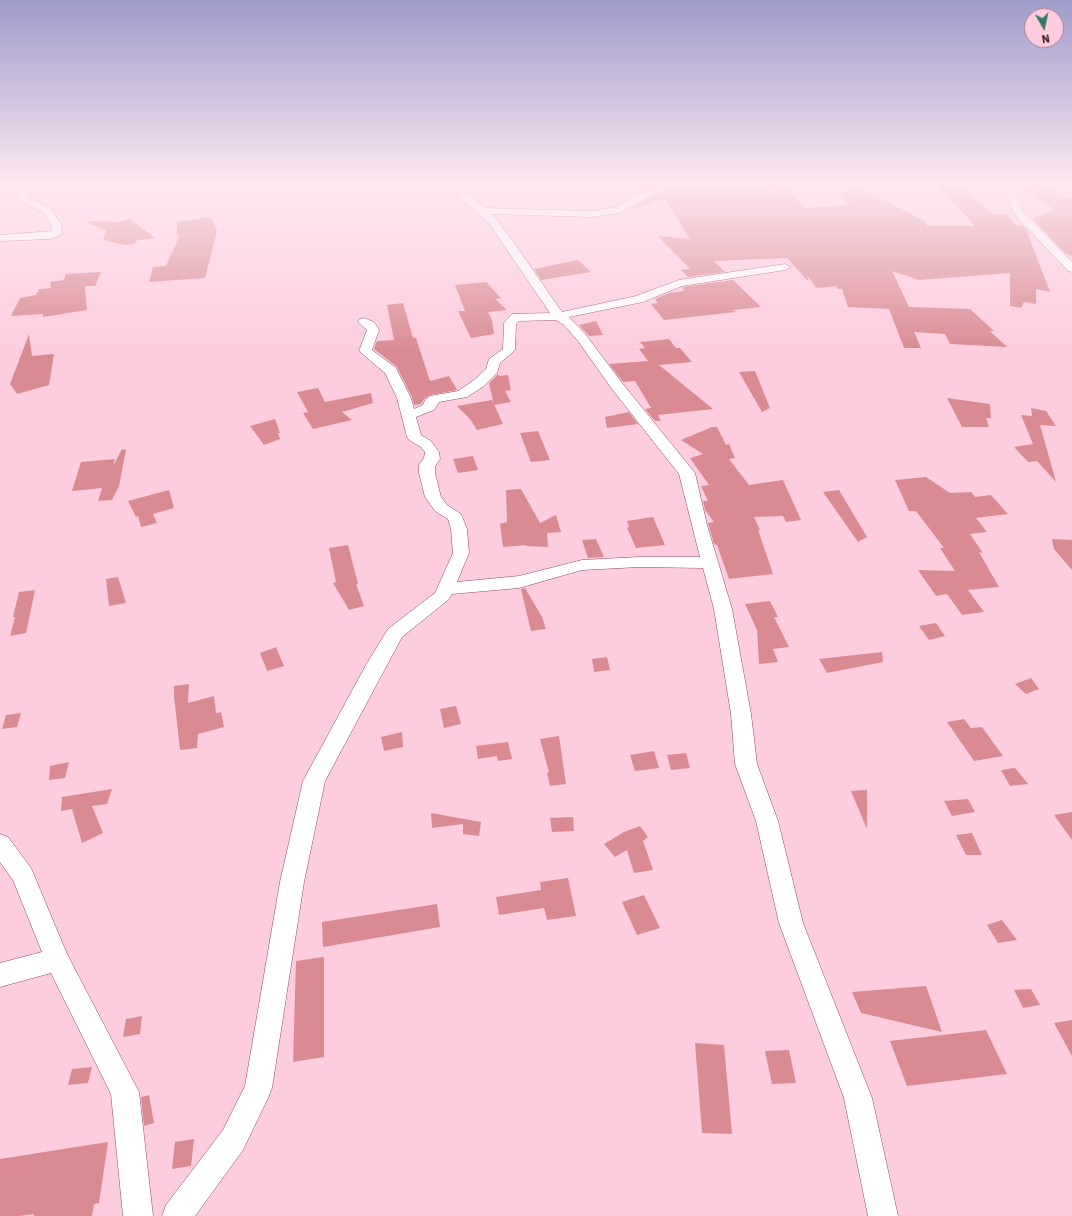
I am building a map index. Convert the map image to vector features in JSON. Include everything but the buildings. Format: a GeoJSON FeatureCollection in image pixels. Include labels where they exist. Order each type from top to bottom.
{"type":"FeatureCollection","features":[{"type":"Feature","properties":{"kind":"street"},"geometry":{"type":"LineString","coordinates":[[505,238],[550,306],[559,316],[568,322],[582,338],[617,386],[687,474],[698,525],[723,609],[741,714],[746,764],[767,821],[791,923],[858,1098],[883,1216]]}},
{"type":"Feature","properties":{"kind":"street"},"geometry":{"type":"LineString","coordinates":[[1042,238],[1072,269]]}},
{"type":"Feature","properties":{"kind":"street"},"geometry":{"type":"LineString","coordinates":[[409,415],[420,412],[428,407],[435,399],[462,394],[479,383],[492,370],[494,362],[509,350],[510,323],[516,317],[559,316],[639,299],[679,283],[785,267]]}},
{"type":"Feature","properties":{"kind":"street"},"geometry":{"type":"LineString","coordinates":[[177,1216],[233,1140],[258,1088],[292,882],[314,781],[376,665],[395,633],[442,596],[461,554],[459,529],[455,517],[441,508],[433,497],[427,473],[427,465],[432,459],[432,452],[426,444],[414,437],[404,398],[391,371],[375,357],[365,351],[373,330],[370,325],[364,322]]}},
{"type":"Feature","properties":{"kind":"street"},"geometry":{"type":"LineString","coordinates":[[445,589],[519,582],[582,565],[639,562],[710,563]]}},
{"type":"Feature","properties":{"kind":"street"},"geometry":{"type":"LineString","coordinates":[[0,844],[23,875],[58,960],[125,1092],[138,1216]]}},
{"type":"Feature","properties":{"kind":"street"},"geometry":{"type":"LineString","coordinates":[[0,975],[58,960]]}}]}
